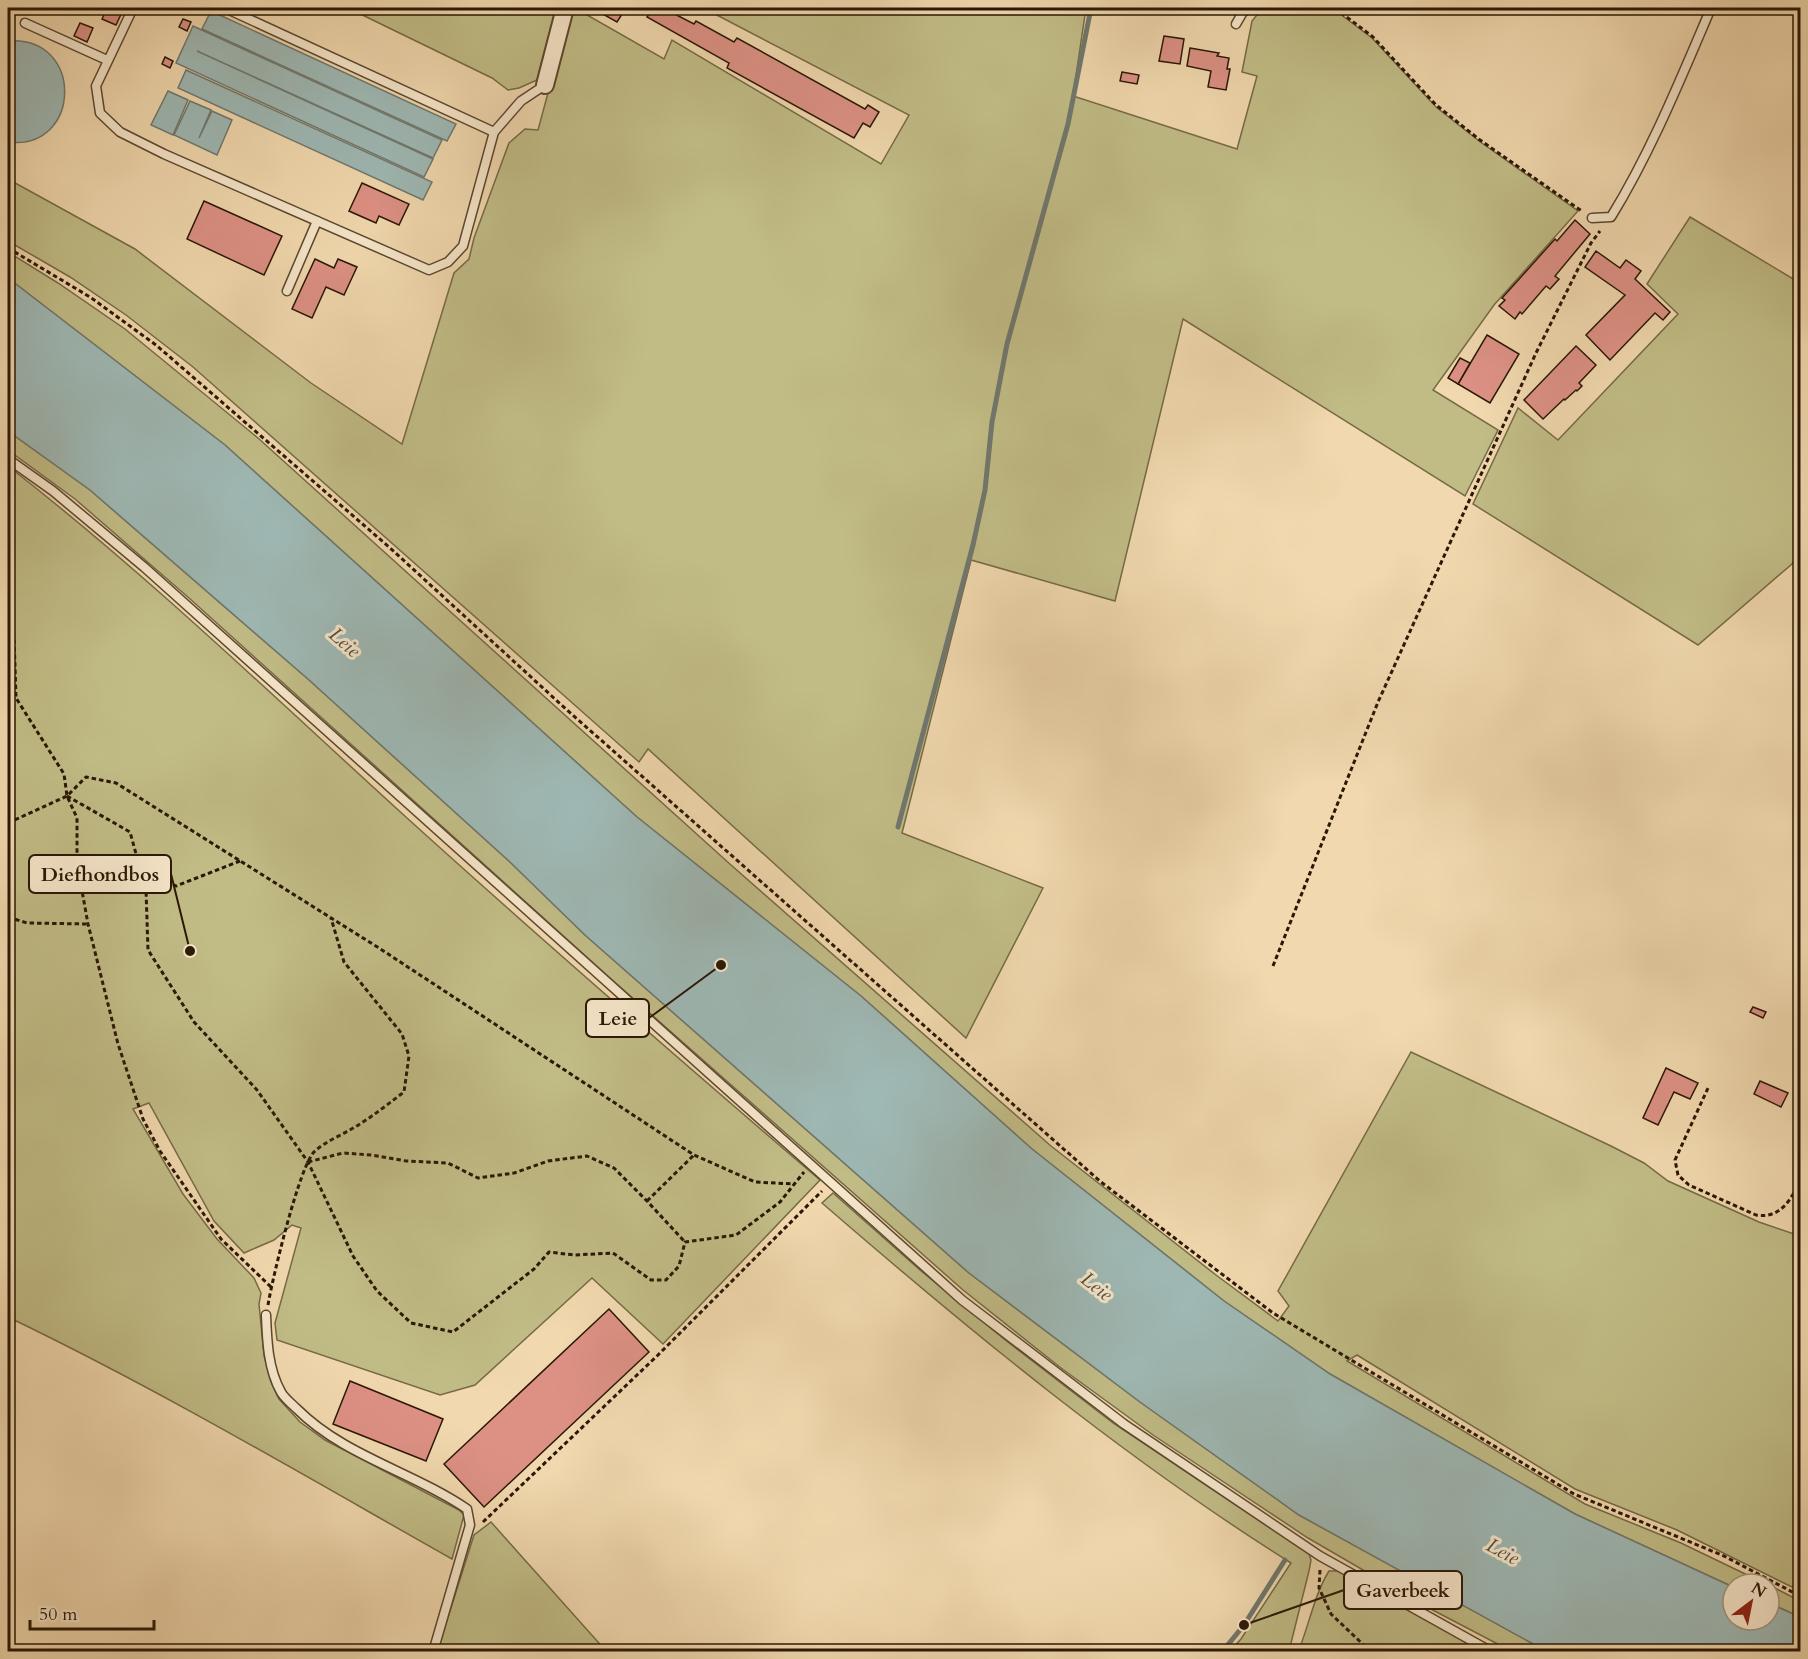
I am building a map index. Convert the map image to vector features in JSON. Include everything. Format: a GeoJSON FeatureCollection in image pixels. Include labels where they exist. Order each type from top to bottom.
{"type":"FeatureCollection","features":[{"type":"Feature","properties":{"kind":"street"},"geometry":{"type":"LineString","coordinates":[[545,85],[566,8]]}},
{"type":"Feature","properties":{"kind":"lane"},"geometry":{"type":"LineString","coordinates":[[133,8],[96,86],[100,113],[120,132],[317,222],[429,270],[448,262],[463,246],[494,132],[521,101],[545,85]]}},
{"type":"Feature","properties":{"kind":"lane"},"geometry":{"type":"LineString","coordinates":[[225,8],[494,132]]}},
{"type":"Feature","properties":{"kind":"lane"},"geometry":{"type":"LineString","coordinates":[[1236,24],[1243,12],[1250,8]]}},
{"type":"Feature","properties":{"kind":"lane"},"geometry":{"type":"LineString","coordinates":[[1592,218],[1611,217],[1631,182],[1682,76],[1711,8]]}},
{"type":"Feature","properties":{"kind":"lane"},"geometry":{"type":"LineString","coordinates":[[25,23],[107,60]]}},
{"type":"Feature","properties":{"kind":"lane"},"geometry":{"type":"LineString","coordinates":[[287,291],[317,222]]}},
{"type":"Feature","properties":{"kind":"lane"},"geometry":{"type":"LineString","coordinates":[[8,459],[53,491],[144,567],[962,1300],[1124,1424],[1320,1556],[1492,1652]]}},
{"type":"Feature","properties":{"kind":"lane"},"geometry":{"type":"LineString","coordinates":[[266,1315],[270,1365],[281,1393],[306,1418],[337,1441],[449,1497],[467,1509],[470,1525],[433,1652]]}},
{"type":"Feature","properties":{"kind":"path"},"geometry":{"type":"LineString","coordinates":[[1335,8],[1374,38],[1436,105],[1550,191],[1592,218]]}},
{"type":"Feature","properties":{"kind":"path"},"geometry":{"type":"LineString","coordinates":[[1273,966],[1378,702],[1485,463],[1536,353],[1591,243],[1611,217]]}},
{"type":"Feature","properties":{"kind":"path"},"geometry":{"type":"LineString","coordinates":[[8,248],[90,297],[156,345],[389,547],[567,710],[1101,1182],[1273,1313],[1574,1494],[1724,1556],[1800,1596]]}},
{"type":"Feature","properties":{"kind":"path"},"geometry":{"type":"LineString","coordinates":[[8,618],[14,636],[16,698],[64,774],[68,796],[77,818],[77,862],[87,924],[118,1044],[143,1119],[160,1151],[221,1239],[271,1287]]}},
{"type":"Feature","properties":{"kind":"path"},"geometry":{"type":"LineString","coordinates":[[8,823],[68,796],[86,777],[116,783],[331,918],[694,1155],[755,1182],[795,1184],[780,1202],[736,1235],[685,1242]]}},
{"type":"Feature","properties":{"kind":"path"},"geometry":{"type":"LineString","coordinates":[[68,796],[130,832],[146,890],[148,950],[194,1022],[257,1090],[308,1162],[353,1256],[377,1291],[411,1323],[453,1332],[534,1269],[549,1252],[574,1255],[613,1253],[651,1280],[666,1280],[679,1266],[685,1242]]}},
{"type":"Feature","properties":{"kind":"path"},"geometry":{"type":"LineString","coordinates":[[140,867],[176,886],[241,861]]}},
{"type":"Feature","properties":{"kind":"path"},"geometry":{"type":"LineString","coordinates":[[8,917],[27,923],[87,924]]}},
{"type":"Feature","properties":{"kind":"path"},"geometry":{"type":"LineString","coordinates":[[266,1315],[271,1287],[296,1196],[314,1151],[355,1127],[404,1092],[409,1056],[402,1034],[344,962],[331,918]]}},
{"type":"Feature","properties":{"kind":"path"},"geometry":{"type":"LineString","coordinates":[[1708,1088],[1675,1160],[1678,1175],[1689,1185],[1765,1217],[1776,1213],[1788,1204],[1800,1181]]}},
{"type":"Feature","properties":{"kind":"path"},"geometry":{"type":"LineString","coordinates":[[308,1162],[343,1153],[372,1155],[406,1161],[448,1163],[478,1178],[514,1173],[548,1161],[587,1156],[614,1168],[685,1242]]}},
{"type":"Feature","properties":{"kind":"path"},"geometry":{"type":"LineString","coordinates":[[647,1201],[694,1155]]}},
{"type":"Feature","properties":{"kind":"path"},"geometry":{"type":"LineString","coordinates":[[470,1525],[481,1523],[545,1464],[831,1182]]}},
{"type":"Feature","properties":{"kind":"path"},"geometry":{"type":"LineString","coordinates":[[1320,1556],[1319,1588],[1331,1614],[1371,1652]]}},
{"type":"Feature","properties":{"kind":"shaded area"},"geometry":{"type":"Polygon","coordinates":[[[348,8],[556,8],[537,80],[508,90],[492,78],[348,8]]]}},
{"type":"Feature","properties":{"kind":"shaded area"},"geometry":{"type":"Polygon","coordinates":[[[571,8],[575,8],[664,59],[672,40],[881,164],[909,115],[711,12],[715,8],[1086,8],[1073,96],[1237,149],[1257,76],[1242,72],[1252,21],[1261,10],[1266,8],[1332,8],[1372,38],[1436,107],[1479,141],[1578,211],[1494,305],[1433,390],[1498,430],[1465,496],[1183,319],[1115,601],[971,560],[902,833],[1043,888],[966,1038],[648,749],[639,762],[193,367],[126,315],[70,277],[8,241],[8,179],[135,249],[311,383],[402,444],[454,273],[469,259],[474,238],[509,143],[525,129],[538,130],[571,8]]]}},
{"type":"Feature","properties":{"kind":"shaded area"},"geometry":{"type":"Polygon","coordinates":[[[1690,217],[1800,283],[1800,551],[1792,564],[1698,645],[1473,504],[1518,408],[1558,440],[1678,314],[1647,284],[1690,217]]]}},
{"type":"Feature","properties":{"kind":"shaded area"},"geometry":{"type":"Polygon","coordinates":[[[8,252],[125,329],[258,438],[731,865],[1051,1146],[1278,1321],[1289,1306],[1278,1291],[1411,1052],[1611,1146],[1644,1163],[1668,1181],[1759,1222],[1800,1236],[1800,1591],[1781,1582],[1781,1572],[1762,1572],[1677,1530],[1575,1489],[1357,1355],[1347,1361],[1585,1504],[1681,1543],[1741,1572],[1721,1572],[1721,1581],[1575,1514],[1330,1374],[1224,1301],[1032,1149],[861,996],[637,817],[225,445],[8,278],[8,252]]]}},
{"type":"Feature","properties":{"kind":"shaded area"},"geometry":{"type":"Polygon","coordinates":[[[8,431],[90,490],[308,679],[510,862],[585,935],[969,1273],[1140,1402],[1299,1515],[1546,1651],[1511,1651],[1425,1606],[1308,1538],[1153,1435],[1061,1368],[963,1290],[610,978],[189,598],[75,499],[8,450],[8,431]]]}},
{"type":"Feature","properties":{"kind":"shaded area"},"geometry":{"type":"Polygon","coordinates":[[[8,466],[111,550],[509,910],[820,1180],[663,1344],[592,1278],[475,1385],[440,1395],[277,1340],[275,1323],[301,1228],[292,1225],[274,1240],[244,1253],[214,1221],[149,1103],[133,1109],[183,1194],[217,1239],[254,1278],[261,1293],[259,1304],[264,1355],[271,1382],[279,1399],[300,1422],[325,1440],[459,1510],[464,1515],[452,1559],[177,1404],[8,1317],[8,466]]]}},
{"type":"Feature","properties":{"kind":"shaded area"},"geometry":{"type":"Polygon","coordinates":[[[833,1193],[920,1270],[1004,1339],[1113,1423],[1309,1554],[1311,1560],[1309,1571],[1289,1651],[1230,1651],[1241,1639],[1291,1563],[1168,1481],[992,1346],[822,1203],[833,1193]]]}},
{"type":"Feature","properties":{"kind":"shaded area"},"geometry":{"type":"Polygon","coordinates":[[[491,1522],[606,1651],[437,1652],[474,1535],[491,1522]]]}},
{"type":"Feature","properties":{"kind":"shaded area"},"geometry":{"type":"Polygon","coordinates":[[[1329,1571],[1338,1571],[1491,1652],[1298,1652],[1319,1590],[1329,1571]]]}},
{"type":"Feature","properties":{"kind":"shaded area"},"geometry":{"type":"Polygon","coordinates":[[[1781,1591],[1800,1601],[1800,1617],[1781,1608],[1781,1591]]]}},
{"type":"Feature","properties":{"kind":"water"},"geometry":{"type":"Polygon","coordinates":[[[8,8],[22,8],[8,24],[8,8]]]}},
{"type":"Feature","properties":{"kind":"water"},"geometry":{"type":"Polygon","coordinates":[[[211,11],[456,124],[447,141],[202,29],[211,11]]]}},
{"type":"Feature","properties":{"kind":"water"},"geometry":{"type":"Polygon","coordinates":[[[193,26],[442,140],[433,158],[197,51],[433,159],[424,177],[176,63],[193,26]]]}},
{"type":"Feature","properties":{"kind":"water"},"geometry":{"type":"Polygon","coordinates":[[[8,41],[33,44],[51,56],[61,73],[65,93],[61,112],[50,129],[32,140],[8,142],[8,41]]]}},
{"type":"Feature","properties":{"kind":"water"},"geometry":{"type":"Polygon","coordinates":[[[186,70],[432,182],[423,200],[178,88],[186,70]]]}},
{"type":"Feature","properties":{"kind":"water"},"geometry":{"type":"Polygon","coordinates":[[[168,91],[188,100],[173,135],[151,125],[168,91]]]}},
{"type":"Feature","properties":{"kind":"water"},"geometry":{"type":"Polygon","coordinates":[[[190,101],[211,110],[199,138],[212,111],[232,120],[217,155],[174,135],[190,101]]]}},
{"type":"Feature","properties":{"kind":"water","name":"Leie"},"geometry":{"type":"Polygon","coordinates":[[[8,278],[225,445],[637,817],[861,996],[1032,1149],[1224,1301],[1330,1374],[1575,1514],[1721,1581],[1721,1632],[1781,1632],[1781,1608],[1800,1617],[1800,1651],[1546,1651],[1299,1515],[1140,1402],[969,1273],[585,935],[510,862],[308,679],[90,490],[8,431],[8,278]]]}},
{"type":"Feature","properties":{"kind":"building"},"geometry":{"type":"Polygon","coordinates":[[[107,8],[123,10],[116,25],[102,19],[107,8]]]}},
{"type":"Feature","properties":{"kind":"building"},"geometry":{"type":"Polygon","coordinates":[[[592,8],[626,8],[617,22],[592,8]]]}},
{"type":"Feature","properties":{"kind":"building"},"geometry":{"type":"Polygon","coordinates":[[[653,8],[663,8],[694,24],[696,21],[734,42],[737,38],[865,109],[868,105],[879,112],[870,127],[863,123],[854,138],[727,68],[729,63],[647,17],[653,8]]]}},
{"type":"Feature","properties":{"kind":"building"},"geometry":{"type":"Polygon","coordinates":[[[183,19],[191,22],[187,31],[179,27],[183,19]]]}},
{"type":"Feature","properties":{"kind":"building"},"geometry":{"type":"Polygon","coordinates":[[[80,23],[93,28],[87,42],[74,36],[80,23]]]}},
{"type":"Feature","properties":{"kind":"building"},"geometry":{"type":"Polygon","coordinates":[[[1164,36],[1184,39],[1180,64],[1159,61],[1164,36]]]}},
{"type":"Feature","properties":{"kind":"building"},"geometry":{"type":"Polygon","coordinates":[[[1190,48],[1219,53],[1217,56],[1229,58],[1227,69],[1230,69],[1226,90],[1208,87],[1211,71],[1187,66],[1190,48]]]}},
{"type":"Feature","properties":{"kind":"building"},"geometry":{"type":"Polygon","coordinates":[[[165,57],[173,61],[170,68],[162,64],[165,57]]]}},
{"type":"Feature","properties":{"kind":"building"},"geometry":{"type":"Polygon","coordinates":[[[1122,72],[1139,75],[1137,84],[1120,81],[1122,72]]]}},
{"type":"Feature","properties":{"kind":"building"},"geometry":{"type":"Polygon","coordinates":[[[362,183],[409,204],[399,225],[379,216],[376,223],[349,211],[362,183]]]}},
{"type":"Feature","properties":{"kind":"building"},"geometry":{"type":"Polygon","coordinates":[[[204,201],[282,236],[264,275],[187,239],[204,201]]]}},
{"type":"Feature","properties":{"kind":"building"},"geometry":{"type":"Polygon","coordinates":[[[1575,220],[1590,234],[1555,276],[1559,279],[1550,289],[1546,286],[1515,319],[1499,306],[1505,300],[1502,298],[1575,220]]]}},
{"type":"Feature","properties":{"kind":"building"},"geometry":{"type":"Polygon","coordinates":[[[1596,251],[1620,268],[1626,260],[1641,271],[1635,279],[1670,312],[1663,320],[1655,313],[1610,360],[1586,335],[1625,295],[1585,267],[1596,251]]]}},
{"type":"Feature","properties":{"kind":"building"},"geometry":{"type":"Polygon","coordinates":[[[315,259],[334,268],[338,259],[357,267],[344,295],[326,287],[312,318],[292,309],[315,259]]]}},
{"type":"Feature","properties":{"kind":"building"},"geometry":{"type":"Polygon","coordinates":[[[1487,335],[1519,354],[1490,403],[1458,384],[1487,335]]]}},
{"type":"Feature","properties":{"kind":"building"},"geometry":{"type":"Polygon","coordinates":[[[1576,346],[1596,365],[1579,383],[1582,386],[1543,419],[1524,400],[1576,346]]]}},
{"type":"Feature","properties":{"kind":"building"},"geometry":{"type":"Polygon","coordinates":[[[1460,358],[1470,363],[1458,384],[1448,378],[1460,358]]]}},
{"type":"Feature","properties":{"kind":"building"},"geometry":{"type":"Polygon","coordinates":[[[1753,1007],[1766,1012],[1763,1018],[1750,1012],[1753,1007]]]}},
{"type":"Feature","properties":{"kind":"building"},"geometry":{"type":"Polygon","coordinates":[[[1666,1068],[1698,1083],[1690,1099],[1674,1092],[1658,1125],[1643,1118],[1666,1068]]]}},
{"type":"Feature","properties":{"kind":"building"},"geometry":{"type":"Polygon","coordinates":[[[1760,1081],[1788,1093],[1781,1107],[1754,1094],[1760,1081]]]}},
{"type":"Feature","properties":{"kind":"building"},"geometry":{"type":"Polygon","coordinates":[[[609,1309],[649,1352],[484,1507],[444,1464],[609,1309]]]}},
{"type":"Feature","properties":{"kind":"building"},"geometry":{"type":"Polygon","coordinates":[[[350,1381],[443,1419],[426,1461],[333,1424],[350,1381]]]}},
{"type":"Feature","properties":{"kind":"waterway"},"geometry":{"type":"LineString","coordinates":[[898,827],[973,545],[985,490],[992,422],[1007,344],[1068,124],[1091,8]]}},
{"type":"Feature","properties":{"kind":"waterway"},"geometry":{"type":"LineString","coordinates":[[1222,1652],[1244,1625],[1285,1560]]}},
{"type":"Feature","properties":{"kind":"place","name":"Diefhondbos"},"geometry":{"type":"Point","coordinates":[190,951]}},
{"type":"Feature","properties":{"kind":"place","name":"Leie"},"geometry":{"type":"Point","coordinates":[721,965]}},
{"type":"Feature","properties":{"kind":"place","name":"Gaverbeek"},"geometry":{"type":"Point","coordinates":[1244,1625]}}]}
